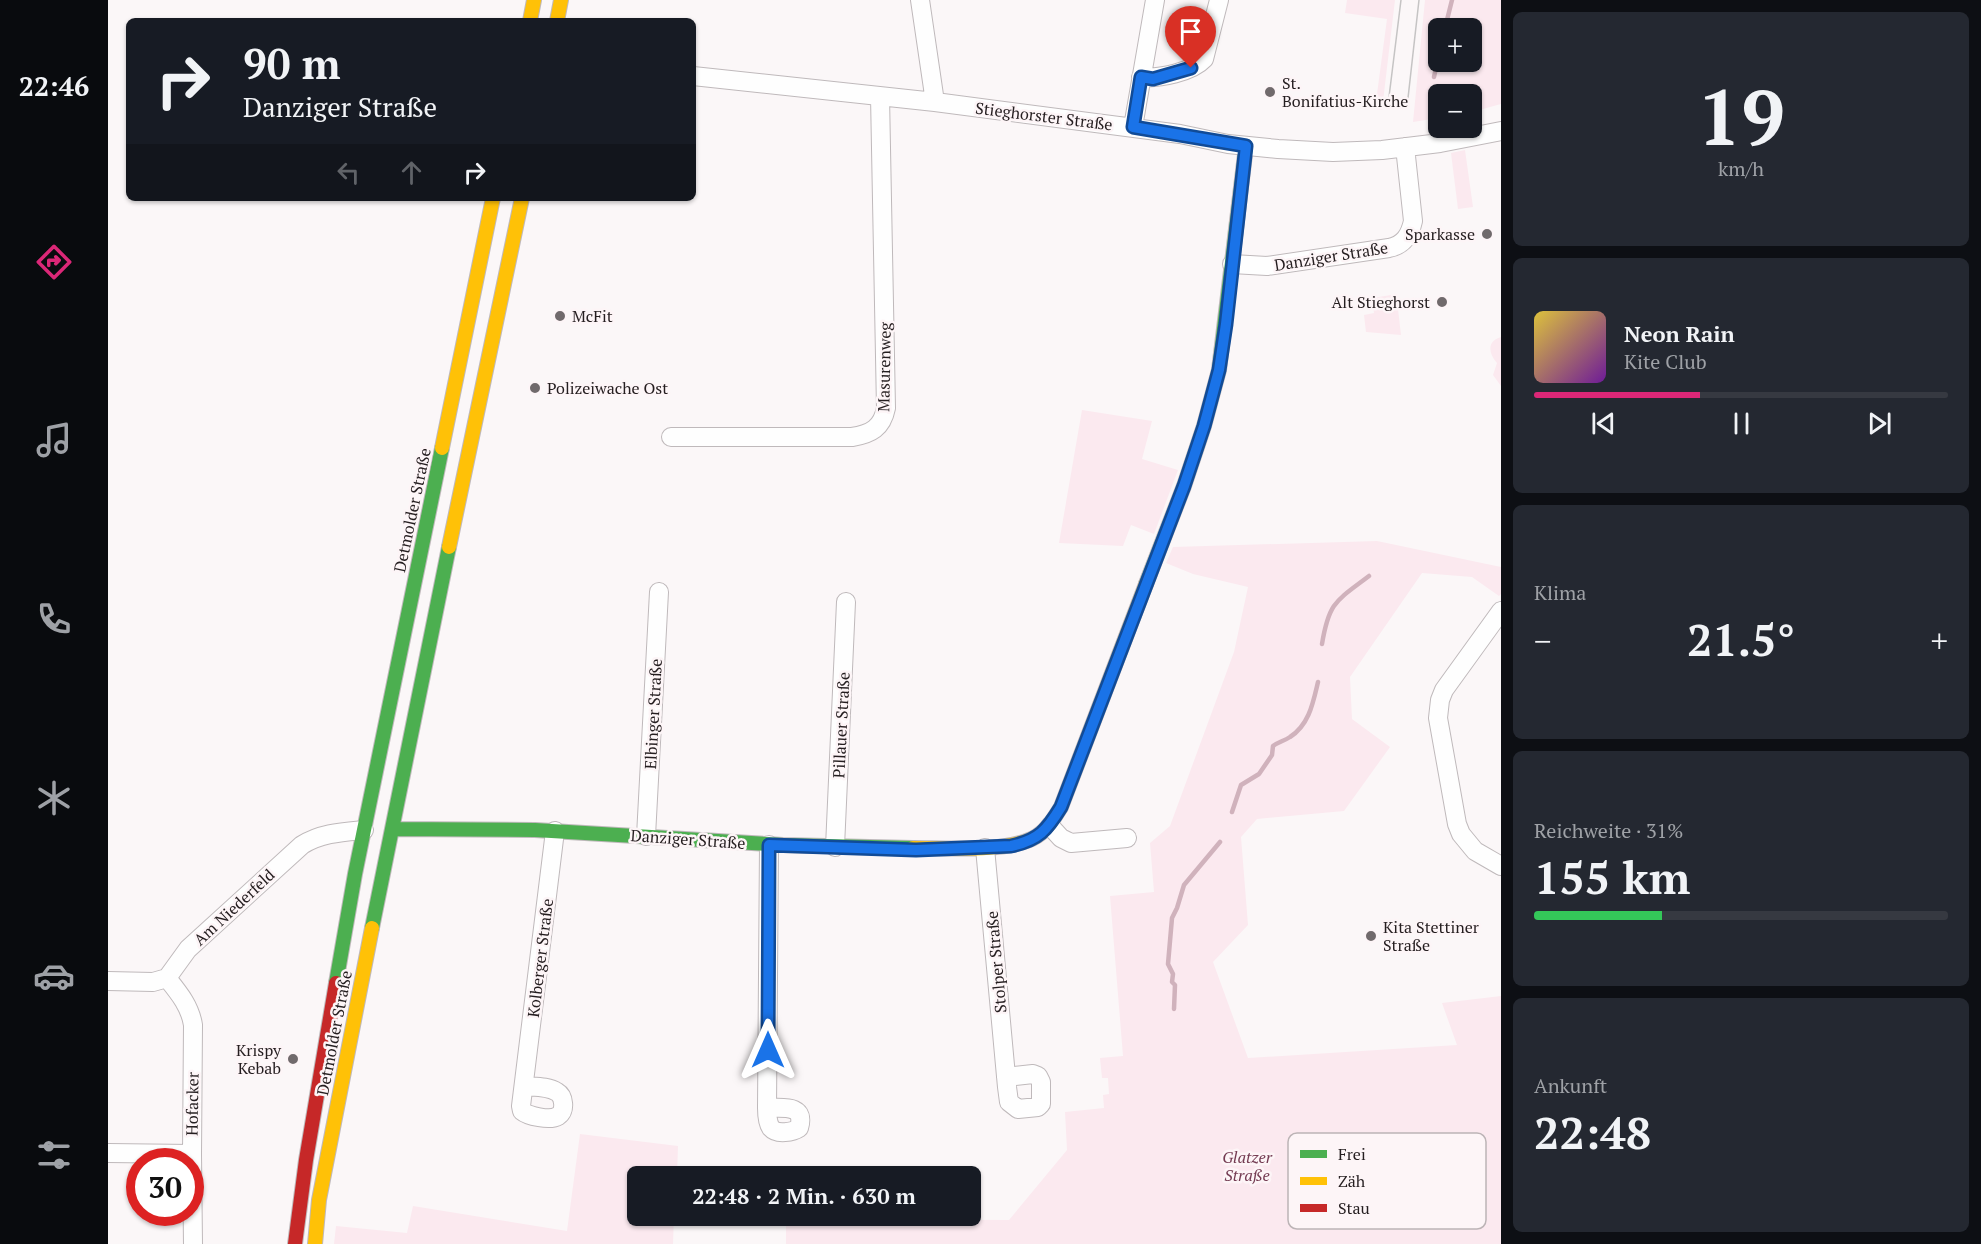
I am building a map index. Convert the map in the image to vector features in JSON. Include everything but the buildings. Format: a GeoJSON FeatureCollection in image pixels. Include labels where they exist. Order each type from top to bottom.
{"type":"FeatureCollection","features":[{"type":"Feature","properties":{"kind":"main road"},"geometry":{"type":"LineString","coordinates":[[531,18],[534,0]]}},
{"type":"Feature","properties":{"kind":"main road"},"geometry":{"type":"LineString","coordinates":[[558,18],[561,0]]}},
{"type":"Feature","properties":{"kind":"main road","name":"Danziger Straße"},"geometry":{"type":"LineString","coordinates":[[392,829],[516,829],[769,845],[916,850],[1011,846],[1025,843],[1039,836],[1050,826],[1061,807],[1184,486],[1204,426],[1219,370],[1246,146]]}},
{"type":"Feature","properties":{"kind":"main road","name":"Detmolder Straße"},"geometry":{"type":"LineString","coordinates":[[315,1244],[327,1152],[392,829],[493,266],[493,201]]}},
{"type":"Feature","properties":{"kind":"main road","name":"Detmolder Straße"},"geometry":{"type":"LineString","coordinates":[[295,1244],[306,1160],[364,830],[493,266],[521,201]]}},
{"type":"Feature","properties":{"kind":"main road"},"geometry":{"type":"LineString","coordinates":[[364,830],[392,829]]}},
{"type":"Feature","properties":{"kind":"street"},"geometry":{"type":"LineString","coordinates":[[920,0],[935,102]]}},
{"type":"Feature","properties":{"kind":"street"},"geometry":{"type":"LineString","coordinates":[[1133,127],[1155,0]]}},
{"type":"Feature","properties":{"kind":"street"},"geometry":{"type":"LineString","coordinates":[[1141,77],[1153,79],[1198,65],[1204,59],[1219,0]]}},
{"type":"Feature","properties":{"kind":"street","name":"Stieghorster Straße"},"geometry":{"type":"LineString","coordinates":[[696,76],[935,102],[1133,127],[1246,146],[1333,152],[1405,147],[1501,131]]}},
{"type":"Feature","properties":{"kind":"street","name":"Masurenweg"},"geometry":{"type":"LineString","coordinates":[[671,437],[852,437],[866,434],[877,428],[884,419],[886,408],[880,96]]}},
{"type":"Feature","properties":{"kind":"street","name":"Danziger Straße"},"geometry":{"type":"LineString","coordinates":[[1232,264],[1267,266],[1389,248],[1402,243],[1411,230],[1413,221],[1405,147]]}},
{"type":"Feature","properties":{"kind":"street","name":"Elbinger Straße"},"geometry":{"type":"LineString","coordinates":[[646,836],[659,592]]}},
{"type":"Feature","properties":{"kind":"street","name":"Pillauer Straße"},"geometry":{"type":"LineString","coordinates":[[835,847],[846,602]]}},
{"type":"Feature","properties":{"kind":"street"},"geometry":{"type":"LineString","coordinates":[[1501,611],[1444,690],[1440,700],[1438,718],[1454,815],[1461,834],[1475,851],[1501,866]]}},
{"type":"Feature","properties":{"kind":"street"},"geometry":{"type":"LineString","coordinates":[[1050,826],[1061,838],[1071,843],[1127,838]]}},
{"type":"Feature","properties":{"kind":"street","name":"Am Niederfeld"},"geometry":{"type":"LineString","coordinates":[[167,978],[188,949],[302,845],[312,838],[326,834],[364,830]]}},
{"type":"Feature","properties":{"kind":"street","name":"Kolberger Straße"},"geometry":{"type":"LineString","coordinates":[[524,1086],[555,831]]}},
{"type":"Feature","properties":{"kind":"street"},"geometry":{"type":"LineString","coordinates":[[767,1108],[769,845]]}},
{"type":"Feature","properties":{"kind":"street","name":"Stolper Straße"},"geometry":{"type":"LineString","coordinates":[[985,848],[1006,1077]]}},
{"type":"Feature","properties":{"kind":"street"},"geometry":{"type":"LineString","coordinates":[[108,981],[153,982],[167,978]]}},
{"type":"Feature","properties":{"kind":"street","name":"Hofacker"},"geometry":{"type":"LineString","coordinates":[[167,978],[183,998],[192,1017],[192,1148]]}},
{"type":"Feature","properties":{"kind":"street","name":"Hofacker"},"geometry":{"type":"LineString","coordinates":[[108,1154],[126,1154]]}},
{"type":"Feature","properties":{"kind":"street"},"geometry":{"type":"LineString","coordinates":[[193,1226],[193,1244]]}},
{"type":"Feature","properties":{"kind":"green space"},"geometry":{"type":"Polygon","coordinates":[[[1347,0],[1395,0],[1382,110],[1375,109],[1387,19],[1345,13],[1347,0]]]}},
{"type":"Feature","properties":{"kind":"green space"},"geometry":{"type":"Polygon","coordinates":[[[1425,0],[1501,0],[1501,104],[1482,109],[1482,84],[1428,84],[1428,120],[1413,122],[1425,0]]]}},
{"type":"Feature","properties":{"kind":"green space"},"geometry":{"type":"Polygon","coordinates":[[[1465,150],[1473,207],[1458,209],[1451,153],[1465,150]]]}},
{"type":"Feature","properties":{"kind":"green space"},"geometry":{"type":"Polygon","coordinates":[[[1391,295],[1393,306],[1398,309],[1401,335],[1366,332],[1364,315],[1374,313],[1372,298],[1391,295]]]}},
{"type":"Feature","properties":{"kind":"green space"},"geometry":{"type":"Polygon","coordinates":[[[1501,337],[1501,386],[1493,375],[1497,363],[1490,348],[1493,341],[1501,337]]]}},
{"type":"Feature","properties":{"kind":"green space"},"geometry":{"type":"Polygon","coordinates":[[[1082,410],[1152,421],[1142,459],[1178,470],[1154,534],[1131,525],[1123,546],[1059,543],[1082,410]]]}},
{"type":"Feature","properties":{"kind":"green space","name":"Glatzer Straße"},"geometry":{"type":"Polygon","coordinates":[[[1377,541],[1501,567],[1501,594],[1499,596],[1472,577],[1422,573],[1350,677],[1352,719],[1390,747],[1344,811],[1257,819],[1241,837],[1248,925],[1213,962],[1248,1058],[1457,1045],[1442,1003],[1501,996],[1501,1244],[786,1244],[786,1226],[981,1226],[981,1220],[1009,1220],[1067,1150],[1065,1112],[1104,1108],[1103,1095],[1109,1094],[1108,1078],[1102,1078],[1100,1058],[1123,1056],[1110,896],[1154,892],[1150,843],[1170,826],[1234,652],[1248,587],[1193,574],[1166,563],[1173,547],[1377,541]]]}},
{"type":"Feature","properties":{"kind":"green space"},"geometry":{"type":"Polygon","coordinates":[[[580,1134],[678,1146],[677,1166],[627,1166],[627,1226],[674,1226],[673,1244],[334,1244],[336,1226],[407,1233],[413,1206],[567,1231],[580,1134]]]}},
{"type":"Feature","properties":{"kind":"waterway"},"geometry":{"type":"LineString","coordinates":[[1448,18],[1452,0]]}},
{"type":"Feature","properties":{"kind":"waterway"},"geometry":{"type":"LineString","coordinates":[[1434,77],[1435,72]]}},
{"type":"Feature","properties":{"kind":"waterway"},"geometry":{"type":"LineString","coordinates":[[1322,644],[1331,611],[1341,597],[1369,576]]}},
{"type":"Feature","properties":{"kind":"waterway"},"geometry":{"type":"LineString","coordinates":[[1232,812],[1241,785],[1259,774],[1272,755],[1273,746],[1290,737],[1306,720],[1318,682]]}},
{"type":"Feature","properties":{"kind":"waterway"},"geometry":{"type":"LineString","coordinates":[[1174,1009],[1175,985],[1172,982],[1173,974],[1168,964],[1172,918],[1184,885],[1220,842]]}},
{"type":"Feature","properties":{"kind":"tram line"},"geometry":{"type":"LineString","coordinates":[[1388,105],[1401,0]]}},
{"type":"Feature","properties":{"kind":"tram line"},"geometry":{"type":"LineString","coordinates":[[1407,107],[1419,0]]}},
{"type":"Feature","properties":{"kind":"traffic: fast"},"geometry":{"type":"LineString","coordinates":[[1146,584],[1184,486],[1204,426],[1219,370],[1246,146]]}},
{"type":"Feature","properties":{"kind":"traffic: fast"},"geometry":{"type":"LineString","coordinates":[[336,983],[355,874],[442,448]]}},
{"type":"Feature","properties":{"kind":"traffic: fast"},"geometry":{"type":"LineString","coordinates":[[372,928],[449,547]]}},
{"type":"Feature","properties":{"kind":"traffic: fast"},"geometry":{"type":"LineString","coordinates":[[392,829],[535,830],[783,845],[913,848]]}},
{"type":"Feature","properties":{"kind":"traffic: slow"},"geometry":{"type":"LineString","coordinates":[[531,18],[534,0]]}},
{"type":"Feature","properties":{"kind":"traffic: slow"},"geometry":{"type":"LineString","coordinates":[[558,18],[561,0]]}},
{"type":"Feature","properties":{"kind":"traffic: slow"},"geometry":{"type":"LineString","coordinates":[[442,448],[492,201]]}},
{"type":"Feature","properties":{"kind":"traffic: slow"},"geometry":{"type":"LineString","coordinates":[[449,547],[521,201]]}},
{"type":"Feature","properties":{"kind":"traffic: slow"},"geometry":{"type":"LineString","coordinates":[[913,848],[977,848],[1011,845],[1037,836],[1048,827],[1061,807],[1146,584]]}},
{"type":"Feature","properties":{"kind":"traffic: slow"},"geometry":{"type":"LineString","coordinates":[[315,1244],[319,1200],[372,928]]}},
{"type":"Feature","properties":{"kind":"traffic: jam"},"geometry":{"type":"LineString","coordinates":[[295,1244],[306,1160],[336,983]]}},
{"type":"Feature","properties":{"kind":"place","name":"St. Bonifatius-Kirche"},"geometry":{"type":"Point","coordinates":[1270,92]}},
{"type":"Feature","properties":{"kind":"place","name":"Sparkasse"},"geometry":{"type":"Point","coordinates":[1487,234]}},
{"type":"Feature","properties":{"kind":"place","name":"Alt Stieghorst"},"geometry":{"type":"Point","coordinates":[1442,302]}},
{"type":"Feature","properties":{"kind":"place","name":"McFit"},"geometry":{"type":"Point","coordinates":[560,316]}},
{"type":"Feature","properties":{"kind":"place","name":"Polizeiwache Ost"},"geometry":{"type":"Point","coordinates":[535,388]}},
{"type":"Feature","properties":{"kind":"place","name":"Kita Stettiner Straße"},"geometry":{"type":"Point","coordinates":[1371,936]}},
{"type":"Feature","properties":{"kind":"place","name":"Krispy Kebab"},"geometry":{"type":"Point","coordinates":[293,1059]}},
{"type":"Feature","properties":{"kind":"route"},"geometry":{"type":"LineString","coordinates":[[768,1050],[769,845],[916,850],[1011,846],[1025,843],[1039,836],[1050,826],[1061,807],[1184,486],[1204,426],[1219,370],[1246,146],[1133,127],[1141,77],[1153,79],[1191,68]]}}]}
